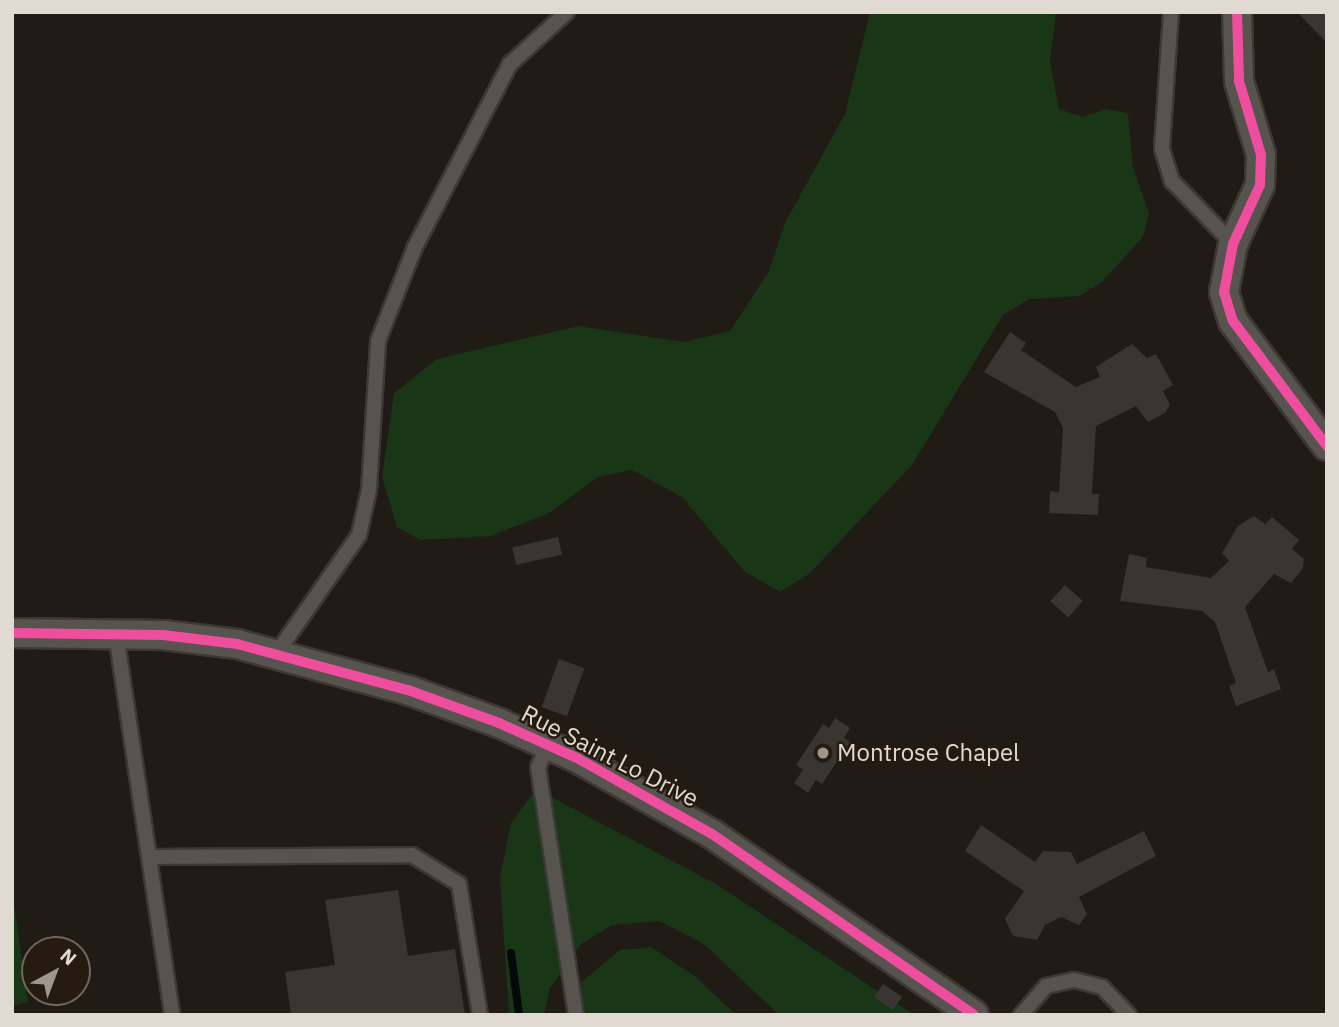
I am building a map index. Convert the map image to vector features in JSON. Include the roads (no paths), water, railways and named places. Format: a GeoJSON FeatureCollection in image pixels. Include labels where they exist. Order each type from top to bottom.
{"type":"FeatureCollection","features":[{"type":"Feature","properties":{"kind":"street"},"geometry":{"type":"LineString","coordinates":[[1237,12],[1239,81],[1261,155],[1254,208],[1233,244],[1224,292],[1233,321],[1327,446]]}},
{"type":"Feature","properties":{"kind":"street","name":"Rue Saint Lo Drive"},"geometry":{"type":"LineString","coordinates":[[12,633],[116,634],[276,654],[408,690],[548,745],[712,834],[974,1015]]}},
{"type":"Feature","properties":{"kind":"lane"},"geometry":{"type":"LineString","coordinates":[[276,654],[359,535],[369,490],[379,341],[415,247],[510,64],[567,12]]}},
{"type":"Feature","properties":{"kind":"lane"},"geometry":{"type":"LineString","coordinates":[[1171,12],[1163,149],[1172,181],[1233,244]]}},
{"type":"Feature","properties":{"kind":"lane"},"geometry":{"type":"LineString","coordinates":[[116,634],[172,1015]]}},
{"type":"Feature","properties":{"kind":"lane"},"geometry":{"type":"LineString","coordinates":[[548,745],[538,767],[576,1015]]}},
{"type":"Feature","properties":{"kind":"lane"},"geometry":{"type":"LineString","coordinates":[[149,856],[412,855],[459,884],[480,1015]]}},
{"type":"Feature","properties":{"kind":"lane"},"geometry":{"type":"LineString","coordinates":[[1021,1015],[1046,986],[1074,979],[1102,987],[1129,1015]]}},
{"type":"Feature","properties":{"kind":"waterway"},"geometry":{"type":"LineString","coordinates":[[511,953],[519,1015]]}},
{"type":"Feature","properties":{"kind":"place","name":"Montrose Chapel"},"geometry":{"type":"Point","coordinates":[823,753]}}]}
